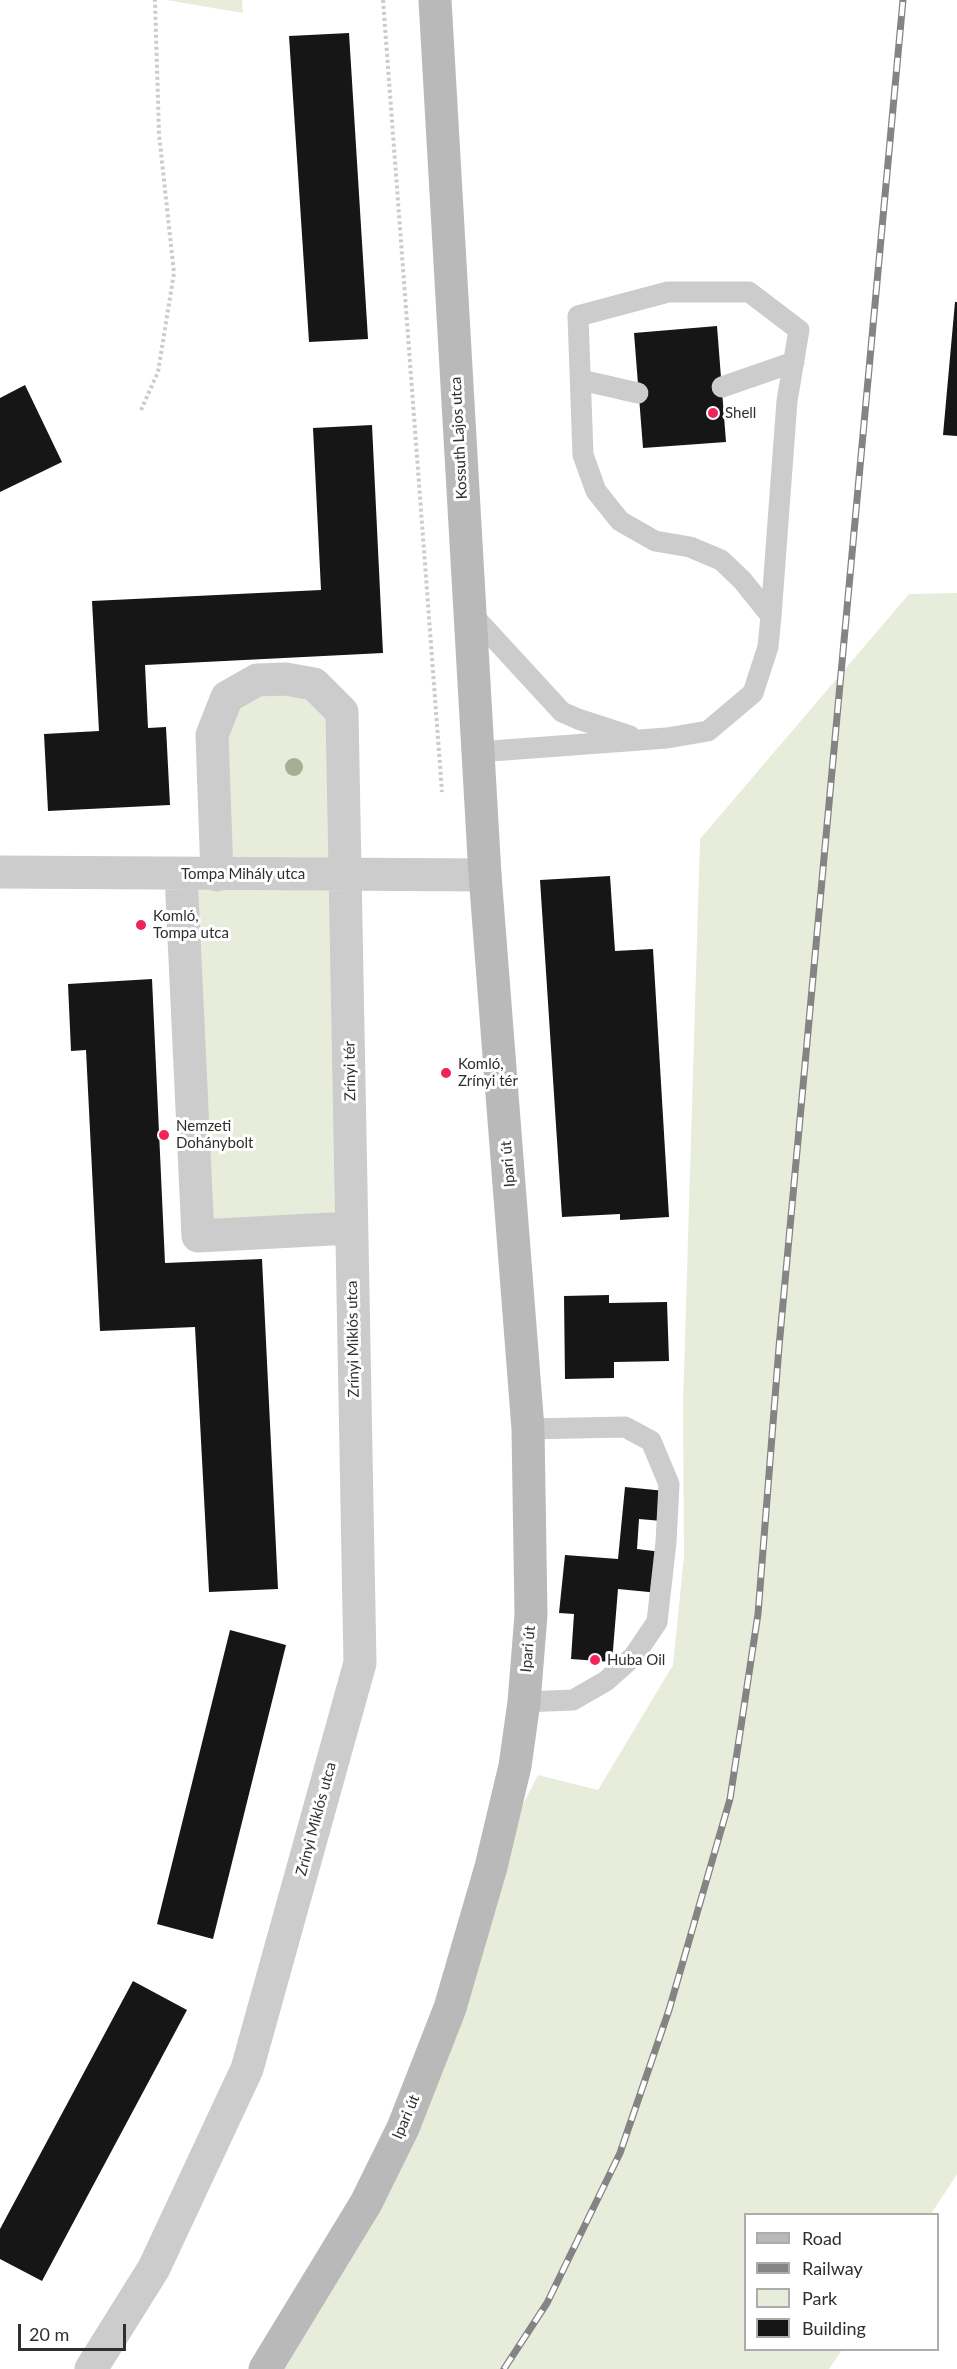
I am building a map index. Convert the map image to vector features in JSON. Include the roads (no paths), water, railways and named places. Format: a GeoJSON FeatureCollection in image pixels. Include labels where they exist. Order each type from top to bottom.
{"type":"FeatureCollection","features":[{"type":"Feature","properties":{"kind":"main road","name":"Kossuth Lajos utca"},"geometry":{"type":"LineString","coordinates":[[435,0],[485,875]]}},
{"type":"Feature","properties":{"kind":"main road","name":"Ipari út"},"geometry":{"type":"LineString","coordinates":[[265,2369],[366,2203],[403,2128],[450,2008],[491,1867],[515,1766],[524,1702],[531,1615],[528,1429],[485,875]]}},
{"type":"Feature","properties":{"kind":"street","name":"Zrínyi tér"},"geometry":{"type":"LineString","coordinates":[[217,874],[212,735],[227,697],[257,680],[286,679],[314,684],[342,712],[352,1153],[351,1228]]}},
{"type":"Feature","properties":{"kind":"street","name":"Tompa Mihály utca"},"geometry":{"type":"LineString","coordinates":[[0,872],[485,875]]}},
{"type":"Feature","properties":{"kind":"street"},"geometry":{"type":"LineString","coordinates":[[181,874],[198,1236],[351,1228]]}},
{"type":"Feature","properties":{"kind":"street","name":"Zrínyi Miklós utca"},"geometry":{"type":"LineString","coordinates":[[91,2369],[154,2268],[247,2069],[360,1663],[351,1228]]}},
{"type":"Feature","properties":{"kind":"lane"},"geometry":{"type":"LineString","coordinates":[[478,753],[642,740],[708,731],[753,693],[768,647],[771,616],[787,401],[799,330],[749,292],[668,292],[578,316],[583,455],[596,491],[620,521],[655,541],[690,547],[721,560],[742,580],[771,616]]}},
{"type":"Feature","properties":{"kind":"lane"},"geometry":{"type":"LineString","coordinates":[[722,387],[794,362]]}},
{"type":"Feature","properties":{"kind":"lane"},"geometry":{"type":"LineString","coordinates":[[580,380],[638,393]]}},
{"type":"Feature","properties":{"kind":"lane"},"geometry":{"type":"LineString","coordinates":[[470,611],[562,712],[578,720],[642,740]]}},
{"type":"Feature","properties":{"kind":"lane"},"geometry":{"type":"LineString","coordinates":[[524,1702],[573,1700],[606,1681],[634,1656],[657,1623],[666,1542],[669,1484],[651,1441],[625,1427],[528,1429]]}},
{"type":"Feature","properties":{"kind":"railway"},"geometry":{"type":"LineString","coordinates":[[504,2369],[547,2303],[620,2153],[669,2010],[730,1799],[758,1614],[779,1347],[903,0]]}},
{"type":"Feature","properties":{"kind":"place","name":"Shell"},"geometry":{"type":"Point","coordinates":[713,413]}},
{"type":"Feature","properties":{"kind":"place","name":"Komló, Tompa utca"},"geometry":{"type":"Point","coordinates":[141,925]}},
{"type":"Feature","properties":{"kind":"place","name":"Komló, Zrínyi tér"},"geometry":{"type":"Point","coordinates":[446,1073]}},
{"type":"Feature","properties":{"kind":"place","name":"Nemzeti Dohánybolt"},"geometry":{"type":"Point","coordinates":[164,1135]}},
{"type":"Feature","properties":{"kind":"place","name":"Huba Oil"},"geometry":{"type":"Point","coordinates":[595,1660]}}]}
